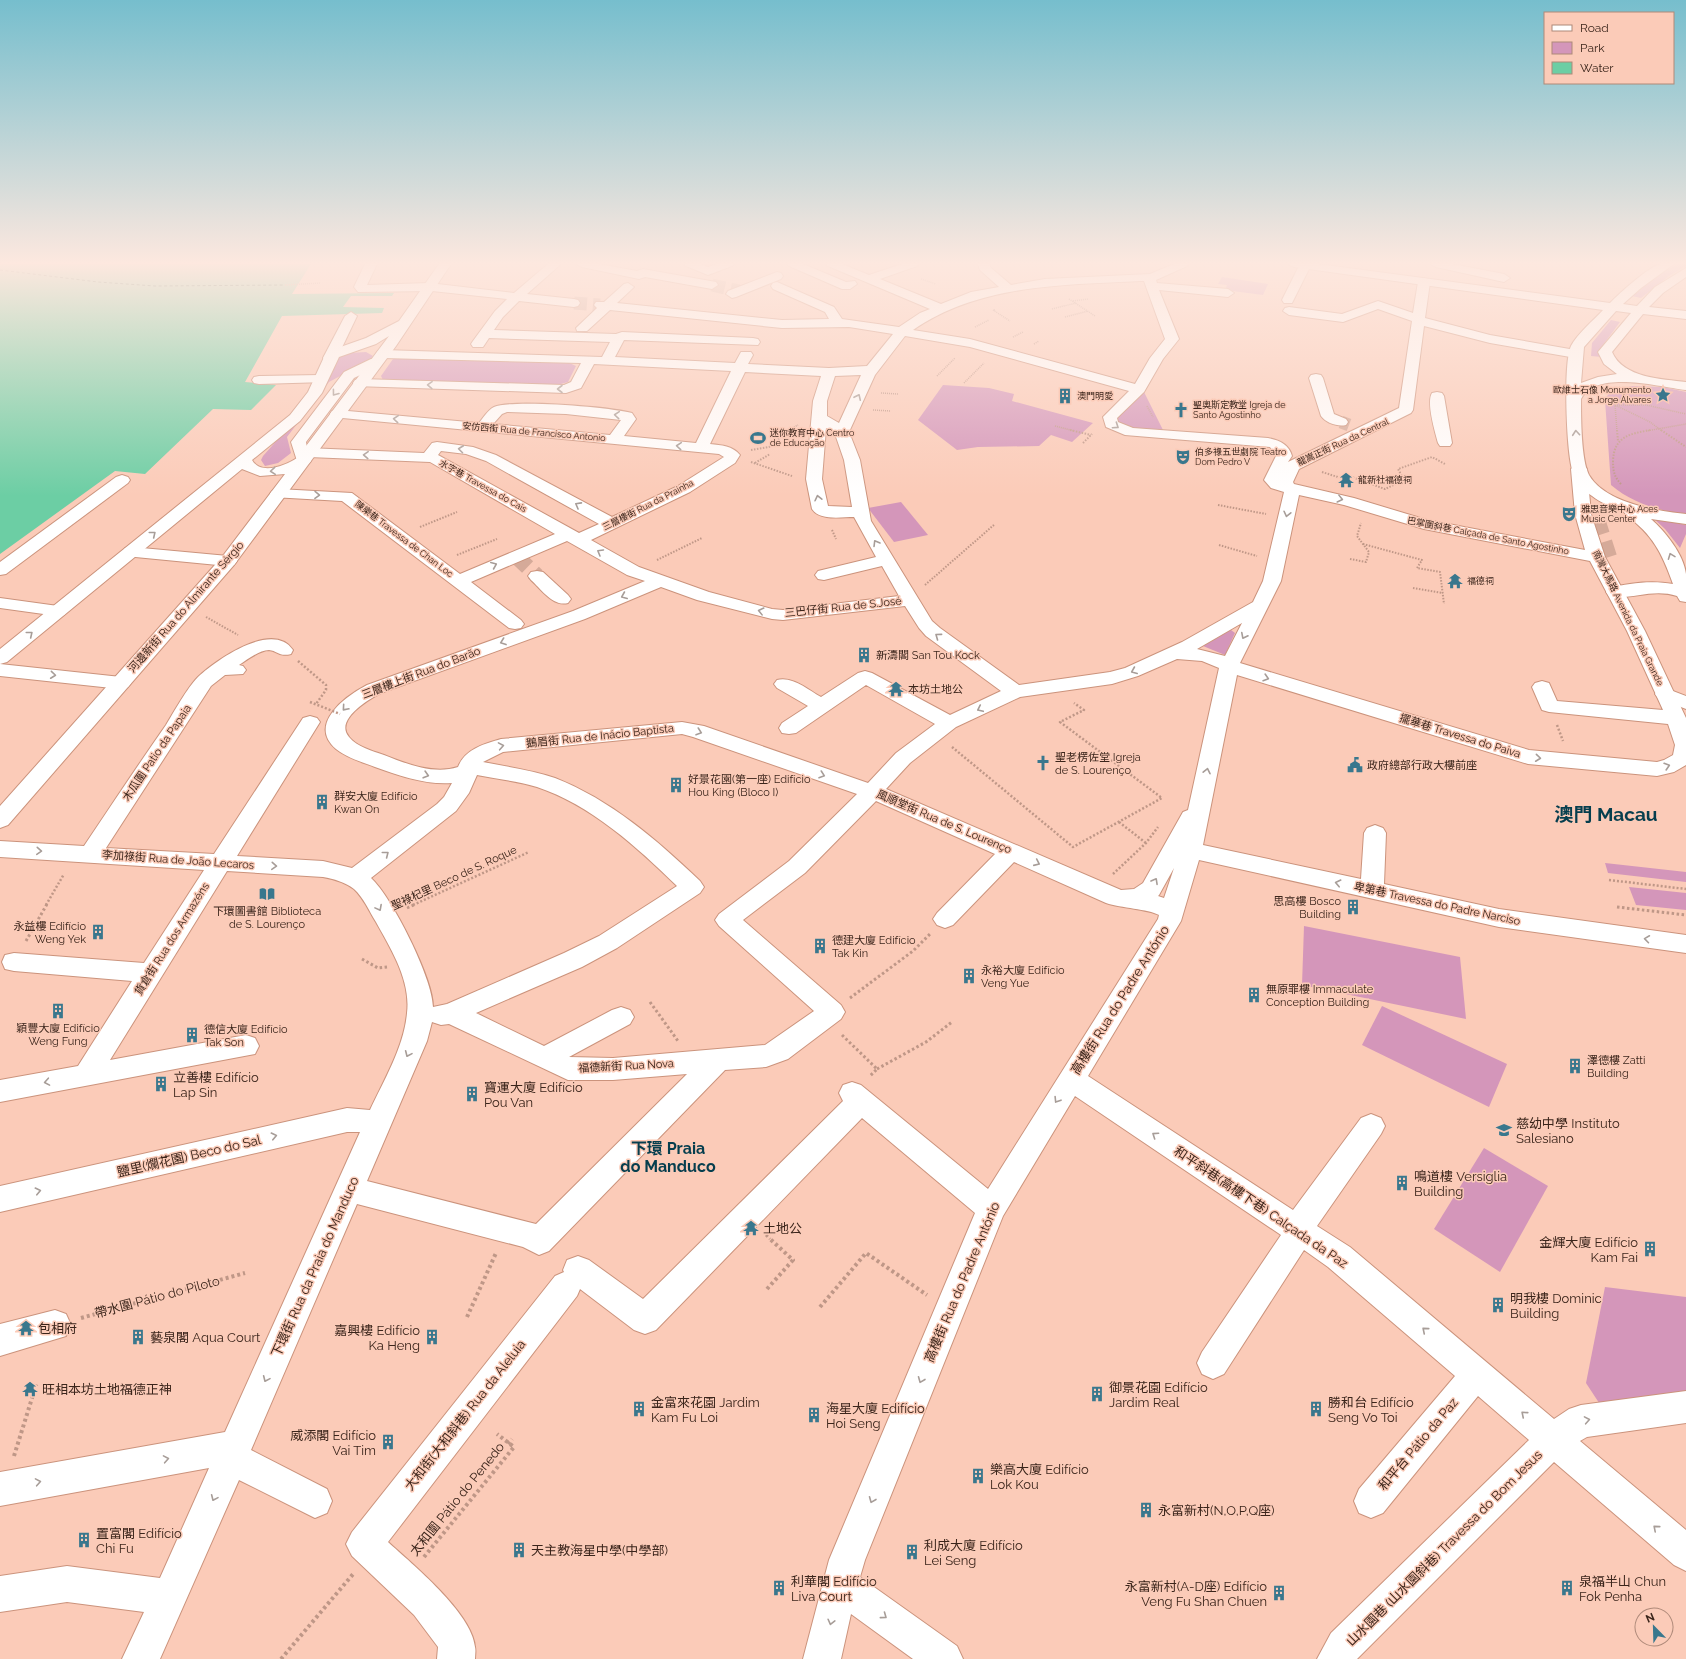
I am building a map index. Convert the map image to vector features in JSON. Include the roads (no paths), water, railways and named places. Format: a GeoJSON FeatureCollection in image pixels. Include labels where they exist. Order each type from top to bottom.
{"type":"FeatureCollection","features":[{"type":"Feature","properties":{"kind":"street"},"geometry":{"type":"LineString","coordinates":[[0,658],[249,458],[295,418],[315,393],[338,341]]}},
{"type":"Feature","properties":{"kind":"street"},"geometry":{"type":"LineString","coordinates":[[330,358],[334,354],[367,341]]}},
{"type":"Feature","properties":{"kind":"street","name":"河邊新街 Rua do Almirante Sérgio"},"geometry":{"type":"LineString","coordinates":[[0,820],[228,561],[268,494],[306,456],[391,341]]}},
{"type":"Feature","properties":{"kind":"street"},"geometry":{"type":"LineString","coordinates":[[469,356],[480,341]]}},
{"type":"Feature","properties":{"kind":"street"},"geometry":{"type":"LineString","coordinates":[[606,361],[616,341]]}},
{"type":"Feature","properties":{"kind":"street"},"geometry":{"type":"LineString","coordinates":[[701,448],[753,342],[741,341]]}},
{"type":"Feature","properties":{"kind":"street"},"geometry":{"type":"LineString","coordinates":[[842,432],[872,370],[894,341]]}},
{"type":"Feature","properties":{"kind":"street"},"geometry":{"type":"LineString","coordinates":[[955,341],[996,350],[1139,389],[1157,358],[1169,341]]}},
{"type":"Feature","properties":{"kind":"street"},"geometry":{"type":"LineString","coordinates":[[1415,341],[1407,404],[1437,402],[1445,443]]}},
{"type":"Feature","properties":{"kind":"street"},"geometry":{"type":"LineString","coordinates":[[1504,341],[1576,354]]}},
{"type":"Feature","properties":{"kind":"street","name":"南灣大馬路 Avenida da Praia Grande"},"geometry":{"type":"LineString","coordinates":[[1582,341],[1578,346],[1576,354],[1575,396],[1582,508],[1596,557],[1636,631],[1665,694],[1681,710],[1685,746]]}},
{"type":"Feature","properties":{"kind":"street"},"geometry":{"type":"LineString","coordinates":[[1612,341],[1606,349],[1605,354],[1608,360],[1619,369],[1646,380],[1686,390]]}},
{"type":"Feature","properties":{"kind":"street"},"geometry":{"type":"LineString","coordinates":[[349,349],[365,348],[379,358]]}},
{"type":"Feature","properties":{"kind":"street"},"geometry":{"type":"LineString","coordinates":[[249,458],[247,466],[251,470],[268,472],[288,469],[306,456],[298,442],[349,375],[379,358],[469,356],[829,372],[872,370]]}},
{"type":"Feature","properties":{"kind":"street"},"geometry":{"type":"LineString","coordinates":[[360,384],[566,389],[576,385],[588,363],[586,360]]}},
{"type":"Feature","properties":{"kind":"street"},"geometry":{"type":"LineString","coordinates":[[829,372],[820,401],[820,418],[814,479],[820,509],[826,512],[861,512]]}},
{"type":"Feature","properties":{"kind":"street"},"geometry":{"type":"LineString","coordinates":[[1316,378],[1328,416],[1352,426]]}},
{"type":"Feature","properties":{"kind":"street"},"geometry":{"type":"LineString","coordinates":[[1575,396],[1583,387],[1595,381],[1619,378],[1646,380],[1686,386]]}},
{"type":"Feature","properties":{"kind":"street"},"geometry":{"type":"LineString","coordinates":[[259,380],[322,379]]}},
{"type":"Feature","properties":{"kind":"street","name":"巴掌圍斜巷 Calçada de Santo Agostinho"},"geometry":{"type":"LineString","coordinates":[[1139,389],[1110,418],[1111,424],[1130,432],[1260,440],[1275,444],[1283,452],[1284,456],[1272,480],[1275,484],[1424,524],[1596,557]]}},
{"type":"Feature","properties":{"kind":"street","name":"龍嵩正街 Rua da Central"},"geometry":{"type":"LineString","coordinates":[[1229,666],[1272,581],[1292,492],[1285,482],[1293,466],[1352,426],[1402,414],[1406,410],[1407,404]]}},
{"type":"Feature","properties":{"kind":"street"},"geometry":{"type":"LineString","coordinates":[[483,427],[497,411],[506,408],[566,410],[626,416],[629,419],[614,440]]}},
{"type":"Feature","properties":{"kind":"street","name":"安仿西街 Rua de Francisco Antonio"},"geometry":{"type":"LineString","coordinates":[[337,414],[723,450],[732,454]]}},
{"type":"Feature","properties":{"kind":"street"},"geometry":{"type":"LineString","coordinates":[[820,418],[842,432],[852,460],[863,521],[925,624],[932,632],[1015,692]]}},
{"type":"Feature","properties":{"kind":"street"},"geometry":{"type":"LineString","coordinates":[[428,458],[437,446],[468,450],[491,458],[612,524]]}},
{"type":"Feature","properties":{"kind":"street","name":"三層樓街 Rua da Prainha"},"geometry":{"type":"LineString","coordinates":[[458,581],[573,537],[612,524],[684,488],[730,460],[732,454]]}},
{"type":"Feature","properties":{"kind":"street","name":"水字巷 Travessa do Cais"},"geometry":{"type":"LineString","coordinates":[[306,456],[433,458],[633,571]]}},
{"type":"Feature","properties":{"kind":"street"},"geometry":{"type":"LineString","coordinates":[[249,458],[245,472],[268,494]]}},
{"type":"Feature","properties":{"kind":"street"},"geometry":{"type":"LineString","coordinates":[[1579,469],[1582,478],[1588,484],[1608,499],[1649,524],[1661,537],[1669,550],[1685,594]]}},
{"type":"Feature","properties":{"kind":"street"},"geometry":{"type":"LineString","coordinates":[[0,570],[122,480]]}},
{"type":"Feature","properties":{"kind":"street","name":"陳樂巷 Travessa de Chan Loc"},"geometry":{"type":"LineString","coordinates":[[268,494],[346,496],[515,624]]}},
{"type":"Feature","properties":{"kind":"street"},"geometry":{"type":"LineString","coordinates":[[1608,499],[1646,513],[1686,519]]}},
{"type":"Feature","properties":{"kind":"street"},"geometry":{"type":"LineString","coordinates":[[1582,508],[1591,512],[1597,518]]}},
{"type":"Feature","properties":{"kind":"street"},"geometry":{"type":"LineString","coordinates":[[131,552],[228,561]]}},
{"type":"Feature","properties":{"kind":"street"},"geometry":{"type":"LineString","coordinates":[[824,575],[887,560]]}},
{"type":"Feature","properties":{"kind":"street","name":"三巴仔街 Rua de S.José"},"geometry":{"type":"LineString","coordinates":[[633,571],[703,596],[772,614],[783,615],[911,600]]}},
{"type":"Feature","properties":{"kind":"street"},"geometry":{"type":"LineString","coordinates":[[537,576],[562,599]]}},
{"type":"Feature","properties":{"kind":"street","name":"三層樓上街 Rua do Barão"},"geometry":{"type":"LineString","coordinates":[[468,769],[446,778],[429,776],[354,751],[342,743],[336,733],[336,727],[340,714],[350,703],[374,689],[579,615],[660,581]]}},
{"type":"Feature","properties":{"kind":"street"},"geometry":{"type":"LineString","coordinates":[[1615,592],[1643,587],[1661,588],[1685,594]]}},
{"type":"Feature","properties":{"kind":"street"},"geometry":{"type":"LineString","coordinates":[[0,602],[58,611]]}},
{"type":"Feature","properties":{"kind":"street","name":"風順堂街 Rua de S. Lourenço"},"geometry":{"type":"LineString","coordinates":[[1229,666],[1191,850],[1172,912],[1155,903],[1127,900],[1110,895],[892,799],[872,792],[903,758],[949,723],[1015,692],[1112,678],[1139,669],[1170,654],[1260,605]]}},
{"type":"Feature","properties":{"kind":"street","name":"木瓜圍 Patio da Papaia"},"geometry":{"type":"LineString","coordinates":[[83,854],[204,682],[229,669],[260,645],[274,644],[284,650]]}},
{"type":"Feature","properties":{"kind":"street"},"geometry":{"type":"LineString","coordinates":[[1170,654],[1205,656],[1229,666]]}},
{"type":"Feature","properties":{"kind":"street","name":"擺華巷 Travessa do Paiva"},"geometry":{"type":"LineString","coordinates":[[1229,666],[1528,757],[1657,769],[1669,767],[1680,760],[1684,754],[1685,746]]}},
{"type":"Feature","properties":{"kind":"street"},"geometry":{"type":"LineString","coordinates":[[0,670],[121,683]]}},
{"type":"Feature","properties":{"kind":"street"},"geometry":{"type":"LineString","coordinates":[[789,728],[865,677],[949,723]]}},
{"type":"Feature","properties":{"kind":"street"},"geometry":{"type":"LineString","coordinates":[[784,684],[822,706]]}},
{"type":"Feature","properties":{"kind":"street"},"geometry":{"type":"LineString","coordinates":[[1542,687],[1549,706],[1681,710]]}},
{"type":"Feature","properties":{"kind":"street","name":"貨倉街 Rua dos Armazéns"},"geometry":{"type":"LineString","coordinates":[[86,1075],[146,986],[310,712]]}},
{"type":"Feature","properties":{"kind":"street","name":"鵝眉街 Rua de Inácio Baptista"},"geometry":{"type":"LineString","coordinates":[[468,769],[475,757],[484,751],[501,746],[682,728],[697,731],[872,792]]}},
{"type":"Feature","properties":{"kind":"street"},"geometry":{"type":"LineString","coordinates":[[355,878],[448,806],[461,789],[468,769],[545,783],[569,794],[603,814],[650,846],[692,886],[608,942],[573,960],[451,1012],[420,1019]]}},
{"type":"Feature","properties":{"kind":"street","name":"福德新街 Rua Nova"},"geometry":{"type":"LineString","coordinates":[[451,1012],[568,1069],[613,1069],[766,1056],[779,1052],[828,1015],[727,920],[797,867],[872,792]]}},
{"type":"Feature","properties":{"kind":"street","name":"風順堂街 Rua de S. Lourenço"},"geometry":{"type":"LineString","coordinates":[[1110,895],[1126,899],[1136,898],[1145,894],[1151,889],[1202,798]]}},
{"type":"Feature","properties":{"kind":"street"},"geometry":{"type":"LineString","coordinates":[[1372,890],[1374,833]]}},
{"type":"Feature","properties":{"kind":"street","name":"李加祿街 Rua de João Lecaros"},"geometry":{"type":"LineString","coordinates":[[0,849],[323,869],[355,878]]}},
{"type":"Feature","properties":{"kind":"street","name":"卑第巷 Travessa do Padre Narciso"},"geometry":{"type":"LineString","coordinates":[[1191,850],[1499,918],[1686,944]]}},
{"type":"Feature","properties":{"kind":"street"},"geometry":{"type":"LineString","coordinates":[[945,919],[1011,851]]}},
{"type":"Feature","properties":{"kind":"street","name":"下環街 Rua da Praia do Manduco"},"geometry":{"type":"LineString","coordinates":[[141,1659],[170,1597],[414,1041],[420,1019],[420,999],[416,980],[369,890],[355,878]]}},
{"type":"Feature","properties":{"kind":"street","name":"高樓街 Rua do Padre António"},"geometry":{"type":"LineString","coordinates":[[822,1659],[847,1560],[990,1209],[1169,921],[1172,912]]}},
{"type":"Feature","properties":{"kind":"street"},"geometry":{"type":"LineString","coordinates":[[14,962],[146,986]]}},
{"type":"Feature","properties":{"kind":"street"},"geometry":{"type":"LineString","coordinates":[[546,1058],[621,1017]]}},
{"type":"Feature","properties":{"kind":"street"},"geometry":{"type":"LineString","coordinates":[[0,1091],[246,1046]]}},
{"type":"Feature","properties":{"kind":"street"},"geometry":{"type":"LineString","coordinates":[[349,1189],[530,1235],[538,1241],[706,1061]]}},
{"type":"Feature","properties":{"kind":"street","name":"和平斜巷(高樓下巷) Calçada da Paz"},"geometry":{"type":"LineString","coordinates":[[1071,1079],[1339,1257],[1686,1553]]}},
{"type":"Feature","properties":{"kind":"street","name":"大和街(大和斜巷) Rua da Aleluia"},"geometry":{"type":"LineString","coordinates":[[456,1659],[457,1647],[454,1639],[427,1602],[368,1548],[572,1278],[645,1319],[746,1217],[857,1097],[990,1209]]}},
{"type":"Feature","properties":{"kind":"street","name":"鹽里(爛花園) Beco do Sal"},"geometry":{"type":"LineString","coordinates":[[0,1200],[347,1120],[363,1120],[378,1124]]}},
{"type":"Feature","properties":{"kind":"street"},"geometry":{"type":"LineString","coordinates":[[1213,1363],[1299,1230],[1371,1126]]}},
{"type":"Feature","properties":{"kind":"street"},"geometry":{"type":"LineString","coordinates":[[0,1340],[55,1325]]}},
{"type":"Feature","properties":{"kind":"street","name":"和平台 Pátio da Paz"},"geometry":{"type":"LineString","coordinates":[[1371,1501],[1465,1388]]}},
{"type":"Feature","properties":{"kind":"street","name":"山水園巷 (山水園斜巷) Travessa do Bom Jesus"},"geometry":{"type":"LineString","coordinates":[[1336,1659],[1344,1646],[1554,1439],[1581,1421],[1686,1407]]}},
{"type":"Feature","properties":{"kind":"street"},"geometry":{"type":"LineString","coordinates":[[2,1488],[234,1452],[315,1501]]}},
{"type":"Feature","properties":{"kind":"street"},"geometry":{"type":"LineString","coordinates":[[0,1594],[66,1584],[170,1597]]}},
{"type":"Feature","properties":{"kind":"street"},"geometry":{"type":"LineString","coordinates":[[841,1585],[944,1659]]}},
{"type":"Feature","properties":{"kind":"water"},"geometry":{"type":"Polygon","coordinates":[[[0,341],[268,341],[245,382],[276,385],[251,410],[213,409],[145,474],[115,471],[0,554],[0,341]]]}},
{"type":"Feature","properties":{"kind":"tunnel"},"geometry":{"type":"LineString","coordinates":[[1341,422],[1349,425]]}},
{"type":"Feature","properties":{"kind":"tunnel"},"geometry":{"type":"LineString","coordinates":[[1597,519],[1609,557]]}},
{"type":"Feature","properties":{"kind":"tunnel"},"geometry":{"type":"LineString","coordinates":[[516,556],[537,576]]}},
{"type":"Feature","properties":{"kind":"place","name":"歐維士石像 Monumento a Jorge Álvares"},"geometry":{"type":"Point","coordinates":[1663,395]}},
{"type":"Feature","properties":{"kind":"place","name":"澳門明愛"},"geometry":{"type":"Point","coordinates":[1065,396]}},
{"type":"Feature","properties":{"kind":"place","name":"聖奧斯定教堂 Igreja de Santo Agostinho"},"geometry":{"type":"Point","coordinates":[1181,410]}},
{"type":"Feature","properties":{"kind":"place","name":"迷你教育中心 Centro de Educação"},"geometry":{"type":"Point","coordinates":[758,438]}},
{"type":"Feature","properties":{"kind":"place","name":"伯多祿五世劇院 Teatro Dom Pedro V"},"geometry":{"type":"Point","coordinates":[1183,457]}},
{"type":"Feature","properties":{"kind":"place","name":"龍新社福德祠"},"geometry":{"type":"Point","coordinates":[1346,480]}},
{"type":"Feature","properties":{"kind":"place","name":"雅思音樂中心 Aces Music Center"},"geometry":{"type":"Point","coordinates":[1569,514]}},
{"type":"Feature","properties":{"kind":"place","name":"福德祠"},"geometry":{"type":"Point","coordinates":[1455,581]}},
{"type":"Feature","properties":{"kind":"place","name":"新濤閣 San Tou Kock"},"geometry":{"type":"Point","coordinates":[864,655]}},
{"type":"Feature","properties":{"kind":"place","name":"本坊土地公"},"geometry":{"type":"Point","coordinates":[896,689]}},
{"type":"Feature","properties":{"kind":"place","name":"聖老楞佐堂 Igreja de S. Lourenço"},"geometry":{"type":"Point","coordinates":[1043,763]}},
{"type":"Feature","properties":{"kind":"place","name":"政府總部行政大樓前座"},"geometry":{"type":"Point","coordinates":[1355,765]}},
{"type":"Feature","properties":{"kind":"place","name":"好景花園(第一座) Edifício Hou King (Bloco I)"},"geometry":{"type":"Point","coordinates":[676,785]}},
{"type":"Feature","properties":{"kind":"place","name":"群安大廈 Edifício Kwan On"},"geometry":{"type":"Point","coordinates":[322,802]}},
{"type":"Feature","properties":{"kind":"place","name":"下環圖書館 Biblioteca de S. Lourenço"},"geometry":{"type":"Point","coordinates":[267,894]}},
{"type":"Feature","properties":{"kind":"place","name":"思高樓 Bosco Building"},"geometry":{"type":"Point","coordinates":[1353,907]}},
{"type":"Feature","properties":{"kind":"place","name":"永益樓 Edifício Weng Yek"},"geometry":{"type":"Point","coordinates":[98,932]}},
{"type":"Feature","properties":{"kind":"place","name":"德建大廈 Edifício Tak Kin"},"geometry":{"type":"Point","coordinates":[820,946]}},
{"type":"Feature","properties":{"kind":"place","name":"永裕大廈 Edifício Veng Yue"},"geometry":{"type":"Point","coordinates":[969,976]}},
{"type":"Feature","properties":{"kind":"place","name":"無原罪樓 Immaculate Conception Building"},"geometry":{"type":"Point","coordinates":[1254,995]}},
{"type":"Feature","properties":{"kind":"place","name":"穎豐大廈 Edifício Weng Fung"},"geometry":{"type":"Point","coordinates":[58,1011]}},
{"type":"Feature","properties":{"kind":"place","name":"德信大廈 Edifício Tak Son"},"geometry":{"type":"Point","coordinates":[192,1035]}},
{"type":"Feature","properties":{"kind":"place","name":"澤德樓 Zatti Building"},"geometry":{"type":"Point","coordinates":[1575,1066]}},
{"type":"Feature","properties":{"kind":"place","name":"立善樓 Edifício Lap Sin"},"geometry":{"type":"Point","coordinates":[161,1084]}},
{"type":"Feature","properties":{"kind":"place","name":"寶運大廈 Edifício Pou Van"},"geometry":{"type":"Point","coordinates":[472,1094]}},
{"type":"Feature","properties":{"kind":"place","name":"慈幼中學 Instituto Salesiano"},"geometry":{"type":"Point","coordinates":[1504,1130]}},
{"type":"Feature","properties":{"kind":"place","name":"鳴道樓 Versiglia Building"},"geometry":{"type":"Point","coordinates":[1402,1183]}},
{"type":"Feature","properties":{"kind":"place","name":"土地公"},"geometry":{"type":"Point","coordinates":[751,1228]}},
{"type":"Feature","properties":{"kind":"place","name":"金輝大廈 Edifício Kam Fai"},"geometry":{"type":"Point","coordinates":[1650,1249]}},
{"type":"Feature","properties":{"kind":"place","name":"明我樓 Dominic Building"},"geometry":{"type":"Point","coordinates":[1498,1305]}},
{"type":"Feature","properties":{"kind":"place","name":"包相府"},"geometry":{"type":"Point","coordinates":[26,1328]}},
{"type":"Feature","properties":{"kind":"place","name":"藝泉閣 Aqua Court"},"geometry":{"type":"Point","coordinates":[138,1337]}},
{"type":"Feature","properties":{"kind":"place","name":"嘉興樓 Edifício Ka Heng"},"geometry":{"type":"Point","coordinates":[432,1337]}},
{"type":"Feature","properties":{"kind":"place","name":"旺相本坊土地福德正神"},"geometry":{"type":"Point","coordinates":[30,1389]}},
{"type":"Feature","properties":{"kind":"place","name":"御景花園 Edifício Jardim Real"},"geometry":{"type":"Point","coordinates":[1097,1394]}},
{"type":"Feature","properties":{"kind":"place","name":"金富來花園 Jardim Kam Fu Loi"},"geometry":{"type":"Point","coordinates":[639,1409]}},
{"type":"Feature","properties":{"kind":"place","name":"勝和台 Edifício Seng Vo Toi"},"geometry":{"type":"Point","coordinates":[1316,1409]}},
{"type":"Feature","properties":{"kind":"place","name":"海星大廈 Edifício Hoi Seng"},"geometry":{"type":"Point","coordinates":[814,1415]}},
{"type":"Feature","properties":{"kind":"place","name":"威添閣 Edifício Vai Tim"},"geometry":{"type":"Point","coordinates":[388,1442]}},
{"type":"Feature","properties":{"kind":"place","name":"樂高大廈 Edifício Lok Kou"},"geometry":{"type":"Point","coordinates":[978,1476]}},
{"type":"Feature","properties":{"kind":"place","name":"永富新村(N,O,P,Q座)"},"geometry":{"type":"Point","coordinates":[1146,1510]}},
{"type":"Feature","properties":{"kind":"place","name":"置富閣 Edifício Chi Fu"},"geometry":{"type":"Point","coordinates":[84,1540]}},
{"type":"Feature","properties":{"kind":"place","name":"天主教海星中學(中學部)"},"geometry":{"type":"Point","coordinates":[519,1550]}},
{"type":"Feature","properties":{"kind":"place","name":"利成大廈 Edifício Lei Seng"},"geometry":{"type":"Point","coordinates":[912,1552]}},
{"type":"Feature","properties":{"kind":"place","name":"利華閣 Edifício Liva Court"},"geometry":{"type":"Point","coordinates":[779,1588]}},
{"type":"Feature","properties":{"kind":"place","name":"泉福半山 Chun Fok Penha"},"geometry":{"type":"Point","coordinates":[1567,1588]}},
{"type":"Feature","properties":{"kind":"place","name":"永富新村(A-D座) Edifício Veng Fu Shan Chuen"},"geometry":{"type":"Point","coordinates":[1279,1593]}},
{"type":"Feature","properties":{"kind":"district","name":"澳門 Macau"},"geometry":{"type":"Point","coordinates":[1606,814]}},
{"type":"Feature","properties":{"kind":"district","name":"下環 Praia do Manduco"},"geometry":{"type":"Point","coordinates":[668,1157]}}]}
